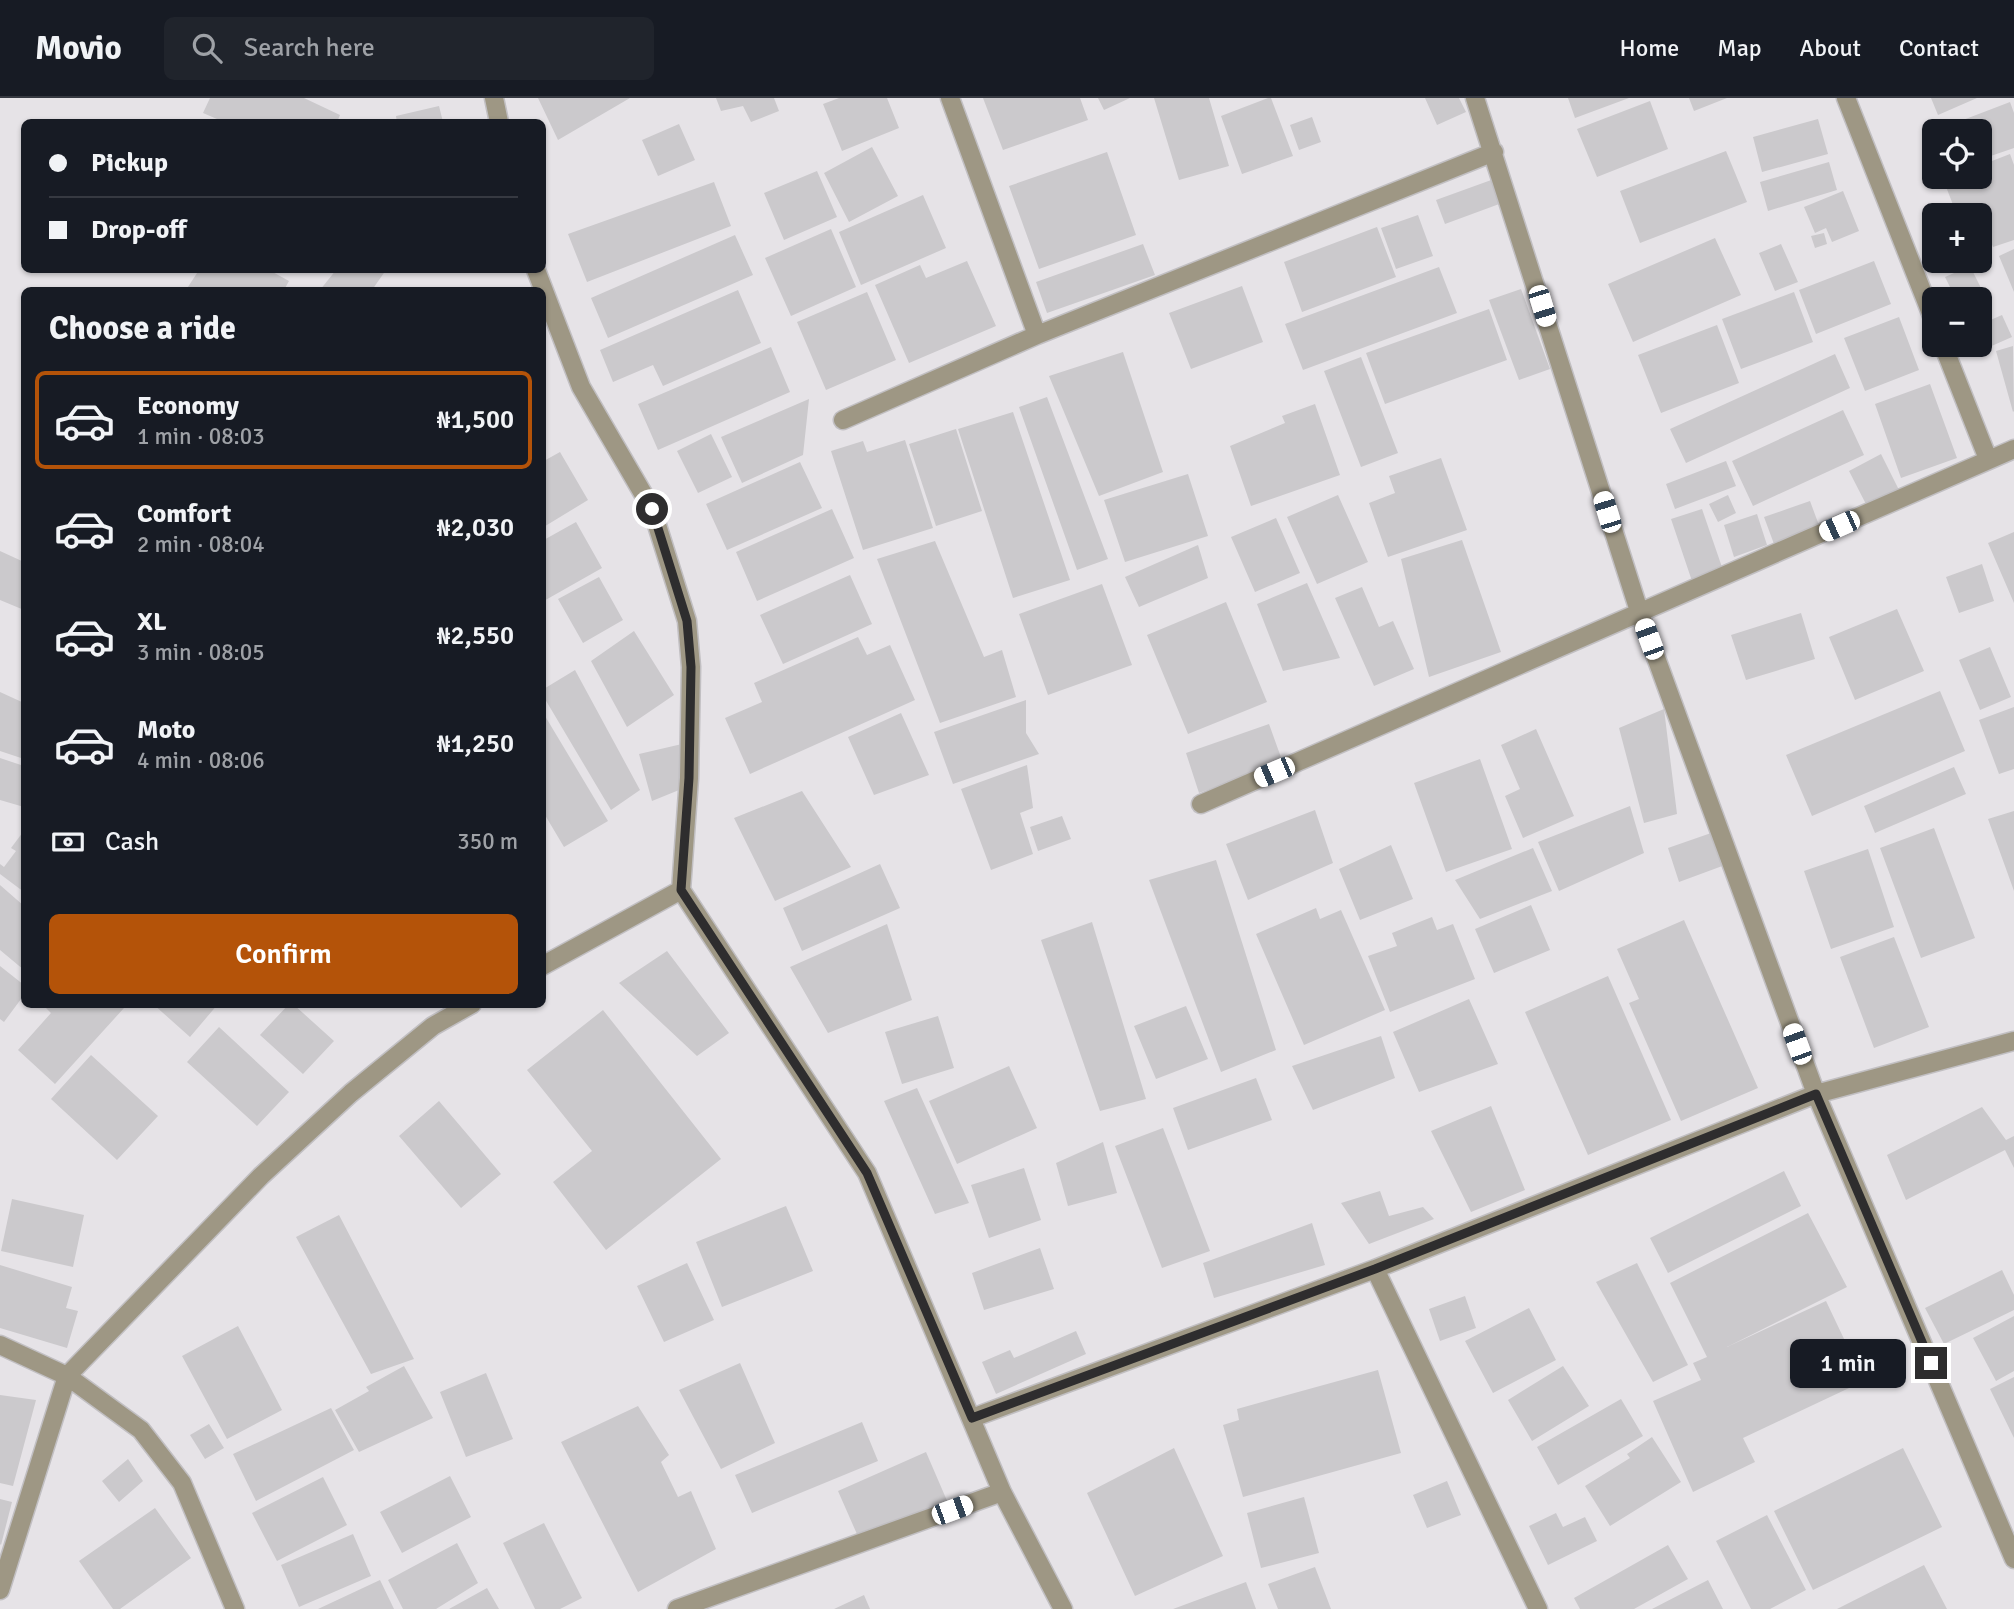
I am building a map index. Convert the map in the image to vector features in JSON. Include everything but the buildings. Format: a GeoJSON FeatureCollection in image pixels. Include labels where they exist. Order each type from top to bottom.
{"type":"FeatureCollection","features":[{"type":"Feature","properties":{"kind":"street"},"geometry":{"type":"LineString","coordinates":[[494,98],[498,119]]}},
{"type":"Feature","properties":{"kind":"street"},"geometry":{"type":"LineString","coordinates":[[950,98],[1037,335]]}},
{"type":"Feature","properties":{"kind":"street"},"geometry":{"type":"LineString","coordinates":[[1475,98],[1640,614],[1816,1094],[2014,1559]]}},
{"type":"Feature","properties":{"kind":"street"},"geometry":{"type":"LineString","coordinates":[[1846,98],[1922,291]]}},
{"type":"Feature","properties":{"kind":"street"},"geometry":{"type":"LineString","coordinates":[[843,420],[1037,335],[1494,152]]}},
{"type":"Feature","properties":{"kind":"street"},"geometry":{"type":"LineString","coordinates":[[546,296],[581,387],[652,509],[687,621],[691,667],[689,778],[681,890],[867,1173],[1002,1493],[1063,1609]]}},
{"type":"Feature","properties":{"kind":"street"},"geometry":{"type":"LineString","coordinates":[[1948,357],[1988,459]]}},
{"type":"Feature","properties":{"kind":"street"},"geometry":{"type":"LineString","coordinates":[[1201,803],[2014,449]]}},
{"type":"Feature","properties":{"kind":"street"},"geometry":{"type":"LineString","coordinates":[[546,964],[681,890]]}},
{"type":"Feature","properties":{"kind":"street"},"geometry":{"type":"LineString","coordinates":[[0,1590],[67,1376],[281,1158],[351,1093],[433,1026],[465,1008]]}},
{"type":"Feature","properties":{"kind":"street"},"geometry":{"type":"LineString","coordinates":[[972,1418],[1375,1269],[1816,1094],[2014,1041]]}},
{"type":"Feature","properties":{"kind":"street"},"geometry":{"type":"LineString","coordinates":[[1375,1269],[1538,1609]]}},
{"type":"Feature","properties":{"kind":"street"},"geometry":{"type":"LineString","coordinates":[[0,1345],[67,1376],[141,1430],[182,1483],[235,1609]]}},
{"type":"Feature","properties":{"kind":"street"},"geometry":{"type":"LineString","coordinates":[[677,1609],[1002,1493]]}},
{"type":"Feature","properties":{"kind":"route"},"geometry":{"type":"LineString","coordinates":[[652,509],[687,621],[691,667],[689,778],[681,890],[867,1173],[972,1418],[1375,1269],[1816,1094],[1931,1363]]}}]}
